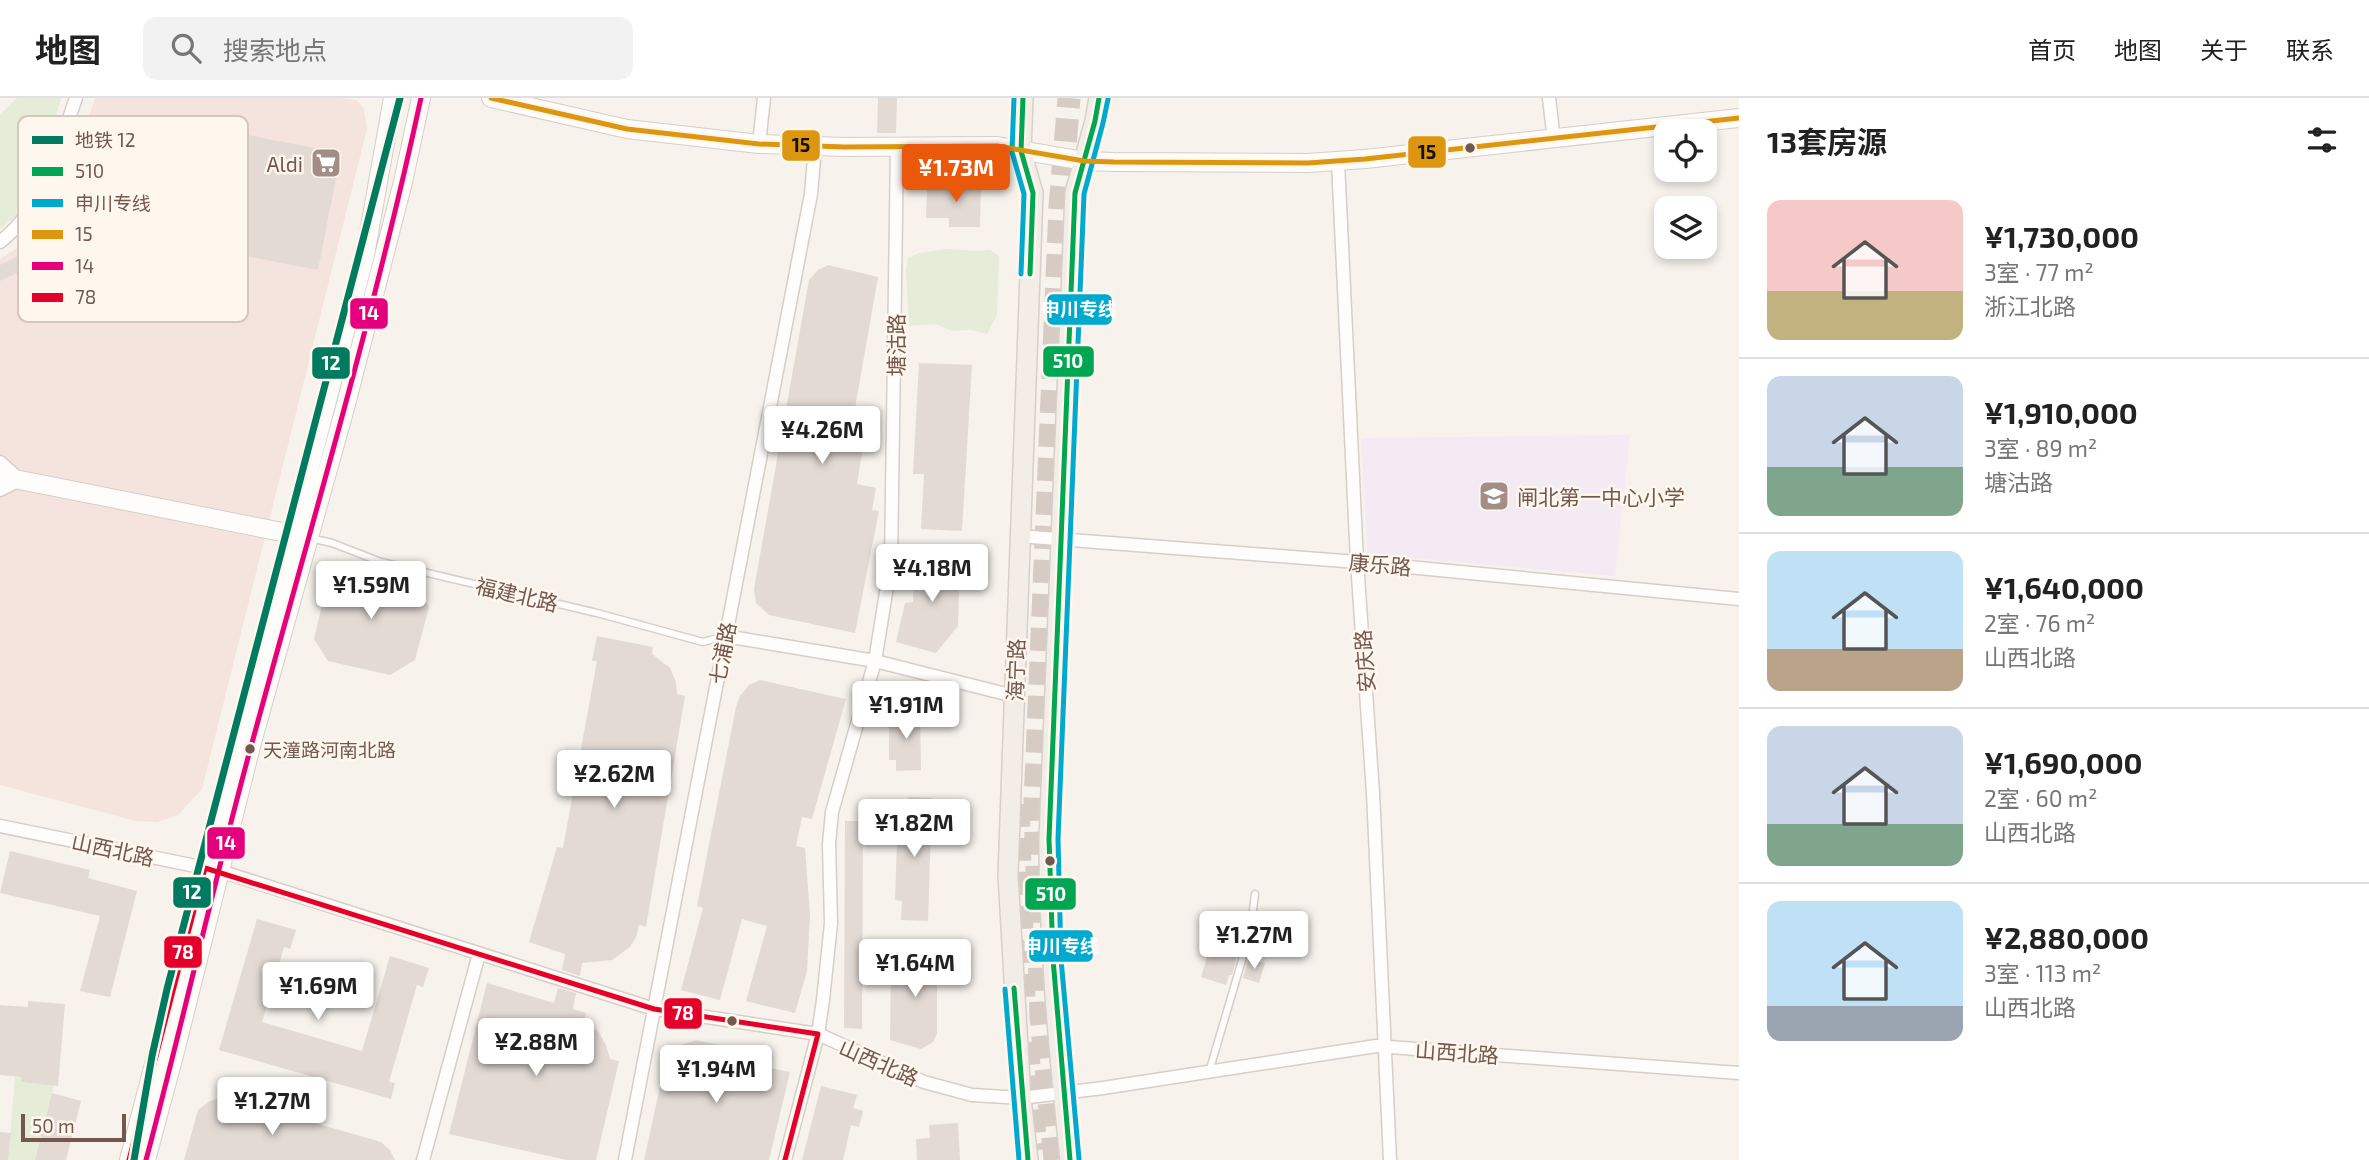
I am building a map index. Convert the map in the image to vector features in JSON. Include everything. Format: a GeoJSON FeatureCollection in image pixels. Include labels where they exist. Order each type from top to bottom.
{"type":"FeatureCollection","features":[{"type":"Feature","properties":{"kind":"main road"},"geometry":{"type":"LineString","coordinates":[[129,1160],[212,870],[300,536],[365,255],[393,98]]}},
{"type":"Feature","properties":{"kind":"main road"},"geometry":{"type":"LineString","coordinates":[[300,536],[359,355],[403,182],[421,98]]}},
{"type":"Feature","properties":{"kind":"main road"},"geometry":{"type":"LineString","coordinates":[[491,98],[627,129],[759,144],[997,146],[1084,161],[1197,164],[1338,162],[1739,118]]}},
{"type":"Feature","properties":{"kind":"main road","name":"海宁路"},"geometry":{"type":"LineString","coordinates":[[1023,98],[1021,151],[1033,193],[1008,875],[1021,1098],[1028,1160]]}},
{"type":"Feature","properties":{"kind":"main road","name":"海宁路"},"geometry":{"type":"LineString","coordinates":[[1070,1160],[1054,984],[1049,872],[1075,193],[1099,98]]}},
{"type":"Feature","properties":{"kind":"main road","name":"福建北路"},"geometry":{"type":"LineString","coordinates":[[0,476],[300,536]]}},
{"type":"Feature","properties":{"kind":"main road"},"geometry":{"type":"LineString","coordinates":[[146,1160],[212,870]]}},
{"type":"Feature","properties":{"kind":"street"},"geometry":{"type":"LineString","coordinates":[[69,116],[76,98]]}},
{"type":"Feature","properties":{"kind":"street"},"geometry":{"type":"LineString","coordinates":[[759,144],[764,98]]}},
{"type":"Feature","properties":{"kind":"street"},"geometry":{"type":"LineString","coordinates":[[1549,98],[1554,140]]}},
{"type":"Feature","properties":{"kind":"street","name":"七浦路"},"geometry":{"type":"LineString","coordinates":[[625,1160],[811,194],[815,146]]}},
{"type":"Feature","properties":{"kind":"street","name":"塘沽路"},"geometry":{"type":"LineString","coordinates":[[785,1160],[818,1034],[830,940],[829,844],[832,812],[875,661],[887,594],[893,532],[897,147]]}},
{"type":"Feature","properties":{"kind":"street","name":"安庆路"},"geometry":{"type":"LineString","coordinates":[[1338,162],[1357,562],[1373,793],[1390,1160]]}},
{"type":"Feature","properties":{"kind":"street"},"geometry":{"type":"LineString","coordinates":[[0,242],[18,227]]}},
{"type":"Feature","properties":{"kind":"street","name":"福建北路"},"geometry":{"type":"LineString","coordinates":[[0,463],[20,480]]}},
{"type":"Feature","properties":{"kind":"street"},"geometry":{"type":"LineString","coordinates":[[0,490],[20,480]]}},
{"type":"Feature","properties":{"kind":"street","name":"康乐路"},"geometry":{"type":"LineString","coordinates":[[1019,536],[1357,562],[1739,599]]}},
{"type":"Feature","properties":{"kind":"street","name":"福建北路"},"geometry":{"type":"LineString","coordinates":[[725,636],[875,661],[1014,696]]}},
{"type":"Feature","properties":{"kind":"street","name":"山西北路"},"geometry":{"type":"LineString","coordinates":[[0,825],[212,870],[654,1009],[818,1034],[924,1083],[972,1095],[1021,1098],[1063,1093],[1370,1046],[1739,1073]]}},
{"type":"Feature","properties":{"kind":"street"},"geometry":{"type":"LineString","coordinates":[[423,1160],[479,954]]}},
{"type":"Feature","properties":{"kind":"lane","name":"福建北路"},"geometry":{"type":"LineString","coordinates":[[300,536],[332,543],[382,562],[597,613],[703,642],[725,636]]}},
{"type":"Feature","properties":{"kind":"lane"},"geometry":{"type":"LineString","coordinates":[[1209,1072],[1250,933],[1255,894]]}},
{"type":"Feature","properties":{"kind":"shaded area"},"geometry":{"type":"Polygon","coordinates":[[[95,98],[339,98],[357,100],[364,109],[367,129],[202,789],[178,815],[157,822],[136,821],[0,785],[0,259],[18,248],[18,322],[248,322],[248,116],[89,116],[95,98]]]}},
{"type":"Feature","properties":{"kind":"shaded area","name":"闸北第一中心小学"},"geometry":{"type":"Polygon","coordinates":[[[1630,435],[1615,576],[1368,554],[1361,438],[1630,435]]]}},
{"type":"Feature","properties":{"kind":"green space"},"geometry":{"type":"Polygon","coordinates":[[[17,98],[61,98],[56,116],[18,116],[18,214],[0,229],[0,115],[17,98]]]}},
{"type":"Feature","properties":{"kind":"green space"},"geometry":{"type":"Polygon","coordinates":[[[948,249],[990,250],[999,256],[997,315],[987,334],[971,330],[952,331],[936,324],[909,326],[906,270],[908,258],[919,253],[948,249]]]}},
{"type":"Feature","properties":{"kind":"green space"},"geometry":{"type":"Polygon","coordinates":[[[15,1077],[21,1077],[21,1082],[54,1085],[35,1160],[8,1160],[15,1077]]]}},
{"type":"Feature","properties":{"kind":"building"},"geometry":{"type":"Polygon","coordinates":[[[878,98],[897,98],[896,133],[877,133],[878,98]]]}},
{"type":"Feature","properties":{"kind":"building"},"geometry":{"type":"Polygon","coordinates":[[[248,135],[341,153],[318,270],[248,256],[248,135]]]}},
{"type":"Feature","properties":{"kind":"building"},"geometry":{"type":"Polygon","coordinates":[[[950,181],[981,182],[980,227],[949,227],[949,218],[926,218],[927,189],[949,189],[950,181]]]}},
{"type":"Feature","properties":{"kind":"building"},"geometry":{"type":"Polygon","coordinates":[[[18,256],[18,273],[0,281],[0,265],[18,256]]]}},
{"type":"Feature","properties":{"kind":"building"},"geometry":{"type":"Polygon","coordinates":[[[828,265],[878,277],[851,431],[865,434],[857,484],[876,488],[872,510],[879,511],[855,633],[769,615],[756,603],[754,589],[809,280],[818,270],[828,265]]]}},
{"type":"Feature","properties":{"kind":"building"},"geometry":{"type":"Polygon","coordinates":[[[919,363],[972,365],[962,531],[921,529],[924,474],[913,474],[919,363]]]}},
{"type":"Feature","properties":{"kind":"building"},"geometry":{"type":"Polygon","coordinates":[[[915,556],[960,557],[958,626],[936,653],[896,642],[905,603],[913,602],[915,556]]]}},
{"type":"Feature","properties":{"kind":"building"},"geometry":{"type":"Polygon","coordinates":[[[354,567],[412,580],[429,607],[415,660],[390,675],[328,661],[314,639],[327,583],[354,567]]]}},
{"type":"Feature","properties":{"kind":"building"},"geometry":{"type":"Polygon","coordinates":[[[597,636],[653,647],[652,654],[670,668],[676,682],[677,694],[685,696],[646,927],[639,925],[630,947],[612,960],[582,963],[580,976],[562,970],[565,954],[529,942],[557,847],[563,848],[597,661],[592,661],[597,636]]]}},
{"type":"Feature","properties":{"kind":"building"},"geometry":{"type":"Polygon","coordinates":[[[760,680],[846,699],[812,819],[802,817],[796,846],[805,848],[810,915],[807,971],[795,1013],[746,1001],[767,926],[742,919],[720,1000],[681,990],[703,908],[697,906],[736,707],[740,696],[749,685],[760,680]]]}},
{"type":"Feature","properties":{"kind":"building"},"geometry":{"type":"Polygon","coordinates":[[[896,711],[920,711],[921,770],[896,771],[896,760],[889,760],[889,718],[896,718],[896,711]]]}},
{"type":"Feature","properties":{"kind":"building"},"geometry":{"type":"Polygon","coordinates":[[[908,797],[932,798],[928,921],[901,920],[902,901],[895,900],[898,811],[907,812],[908,797]]]}},
{"type":"Feature","properties":{"kind":"building"},"geometry":{"type":"Polygon","coordinates":[[[845,821],[863,821],[862,1029],[844,1028],[845,821]]]}},
{"type":"Feature","properties":{"kind":"building"},"geometry":{"type":"Polygon","coordinates":[[[10,851],[90,870],[88,878],[137,891],[110,997],[80,991],[100,916],[0,893],[10,851]]]}},
{"type":"Feature","properties":{"kind":"building"},"geometry":{"type":"Polygon","coordinates":[[[257,919],[296,930],[290,949],[284,947],[262,1022],[362,1051],[390,956],[429,968],[423,987],[417,985],[389,1082],[395,1083],[391,1099],[219,1050],[257,919]]]}},
{"type":"Feature","properties":{"kind":"building"},"geometry":{"type":"Polygon","coordinates":[[[1211,945],[1236,950],[1232,975],[1229,975],[1226,985],[1201,977],[1208,955],[1206,950],[1211,945]]]}},
{"type":"Feature","properties":{"kind":"building"},"geometry":{"type":"Polygon","coordinates":[[[912,948],[937,948],[937,1034],[933,1042],[921,1049],[890,1040],[891,961],[912,961],[912,948]]]}},
{"type":"Feature","properties":{"kind":"building"},"geometry":{"type":"Polygon","coordinates":[[[1248,959],[1265,963],[1259,983],[1243,978],[1248,959]]]}},
{"type":"Feature","properties":{"kind":"building"},"geometry":{"type":"Polygon","coordinates":[[[487,983],[554,1003],[558,988],[576,993],[573,1009],[586,1013],[583,1024],[598,1031],[610,1059],[619,1061],[596,1160],[567,1160],[449,1134],[487,983]]]}},
{"type":"Feature","properties":{"kind":"building"},"geometry":{"type":"Polygon","coordinates":[[[28,1001],[65,1004],[58,1086],[21,1082],[21,1077],[0,1075],[0,1005],[28,1007],[28,1001]]]}},
{"type":"Feature","properties":{"kind":"building"},"geometry":{"type":"Polygon","coordinates":[[[696,1040],[773,1057],[770,1068],[790,1072],[769,1160],[644,1160],[666,1059],[678,1046],[696,1040]]]}},
{"type":"Feature","properties":{"kind":"building"},"geometry":{"type":"Polygon","coordinates":[[[821,1086],[857,1095],[853,1108],[863,1111],[859,1127],[851,1125],[843,1160],[802,1160],[821,1086]]]}},
{"type":"Feature","properties":{"kind":"building"},"geometry":{"type":"Polygon","coordinates":[[[52,1093],[81,1101],[66,1160],[35,1160],[52,1093]]]}},
{"type":"Feature","properties":{"kind":"building"},"geometry":{"type":"Polygon","coordinates":[[[224,1097],[381,1142],[390,1150],[395,1160],[184,1160],[198,1110],[210,1101],[224,1097]]]}},
{"type":"Feature","properties":{"kind":"building"},"geometry":{"type":"Polygon","coordinates":[[[958,1123],[960,1160],[917,1160],[916,1139],[930,1138],[929,1125],[958,1123]]]}},
{"type":"Feature","properties":{"kind":"building"},"geometry":{"type":"Polygon","coordinates":[[[0,1132],[11,1133],[8,1160],[0,1160],[0,1132]]]}},
{"type":"Feature","properties":{"kind":"tunnel"},"geometry":{"type":"LineString","coordinates":[[1055,1160],[1041,1018],[1035,803],[1060,207],[1069,98]]}},
{"type":"Feature","properties":{"kind":"tunnel"},"geometry":{"type":"LineString","coordinates":[[1018,804],[1024,1000]]}},
{"type":"Feature","properties":{"kind":"tunnel"},"geometry":{"type":"LineString","coordinates":[[1027,1042],[1036,1150]]}},
{"type":"Feature","properties":{"kind":"metro line","name":"12"},"geometry":{"type":"LineString","coordinates":[[134,1160],[167,989],[400,98]]}},
{"type":"Feature","properties":{"kind":"transit line","name":"14"},"geometry":{"type":"LineString","coordinates":[[146,1160],[238,795],[383,261],[421,98]]}},
{"type":"Feature","properties":{"kind":"transit line","name":"15"},"geometry":{"type":"LineString","coordinates":[[491,98],[627,129],[759,144],[844,147],[997,146],[1084,161],[1114,162],[1308,163],[1365,159],[1739,118]]}},
{"type":"Feature","properties":{"kind":"transit line","name":"申川专线"},"geometry":{"type":"LineString","coordinates":[[1014,98],[1012,152],[1024,194],[1021,274]]}},
{"type":"Feature","properties":{"kind":"transit line","name":"510"},"geometry":{"type":"LineString","coordinates":[[1023,98],[1021,151],[1033,193],[1030,274]]}},
{"type":"Feature","properties":{"kind":"transit line","name":"510"},"geometry":{"type":"LineString","coordinates":[[1070,1160],[1053,959],[1049,839],[1075,193],[1099,98]]}},
{"type":"Feature","properties":{"kind":"transit line","name":"申川专线"},"geometry":{"type":"LineString","coordinates":[[1079,1159],[1061,959],[1058,839],[1084,194],[1108,99]]}},
{"type":"Feature","properties":{"kind":"transit line","name":"78"},"geometry":{"type":"LineString","coordinates":[[129,1160],[205,868],[654,1009],[818,1034],[785,1160]]}},
{"type":"Feature","properties":{"kind":"transit line","name":"510"},"geometry":{"type":"LineString","coordinates":[[1014,988],[1028,1160]]}},
{"type":"Feature","properties":{"kind":"transit line","name":"申川专线"},"geometry":{"type":"LineString","coordinates":[[1005,989],[1019,1160]]}},
{"type":"Feature","properties":{"kind":"place","name":"Aldi"},"geometry":{"type":"Point","coordinates":[326,163]}},
{"type":"Feature","properties":{"kind":"place","name":"闸北第一中心小学"},"geometry":{"type":"Point","coordinates":[1494,496]}},
{"type":"Feature","properties":{"kind":"place","name":"天潼路河南北路"},"geometry":{"type":"Point","coordinates":[250,749]}}]}
